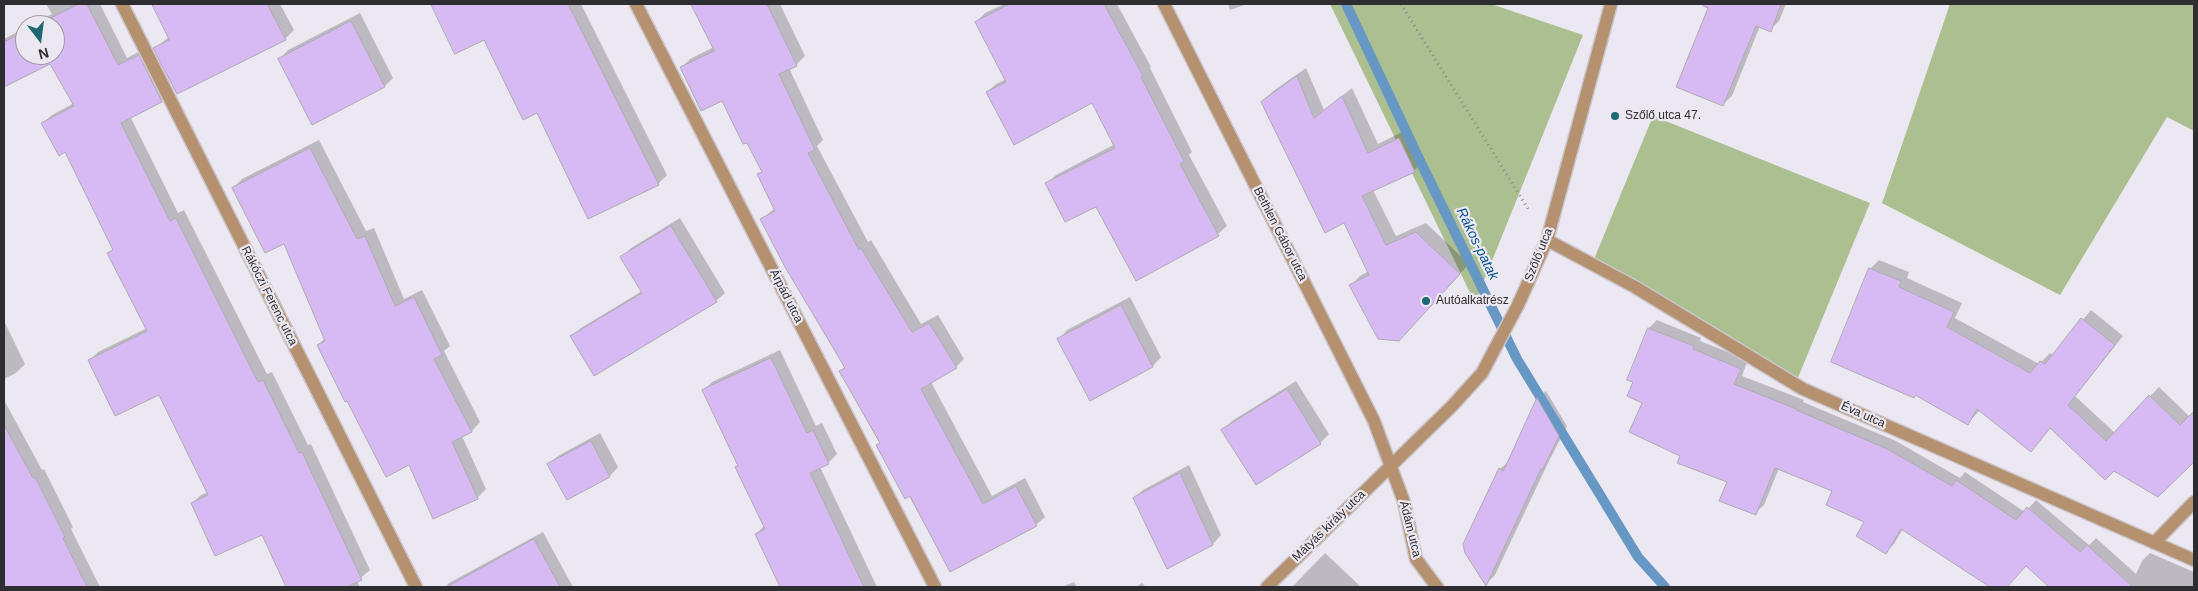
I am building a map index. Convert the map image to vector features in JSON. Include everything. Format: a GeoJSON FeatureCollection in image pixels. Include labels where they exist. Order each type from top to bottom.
{"type":"FeatureCollection","features":[{"type":"Feature","properties":{"kind":"street","name":"Rákóczi Ferenc utca"},"geometry":{"type":"LineString","coordinates":[[122,4],[416,587]]}},
{"type":"Feature","properties":{"kind":"street","name":"Árpád utca"},"geometry":{"type":"LineString","coordinates":[[636,4],[935,587]]}},
{"type":"Feature","properties":{"kind":"street","name":"Bethlen Gábor utca"},"geometry":{"type":"LineString","coordinates":[[1164,4],[1374,421],[1391,466]]}},
{"type":"Feature","properties":{"kind":"street","name":"Szőlő utca"},"geometry":{"type":"LineString","coordinates":[[1391,466],[1452,406],[1482,373],[1518,305],[1547,240],[1611,4]]}},
{"type":"Feature","properties":{"kind":"street","name":"Éva utca"},"geometry":{"type":"LineString","coordinates":[[1547,240],[1635,287],[1803,389],[2194,560]]}},
{"type":"Feature","properties":{"kind":"street","name":"Mátyás király utca"},"geometry":{"type":"LineString","coordinates":[[1267,587],[1391,466]]}},
{"type":"Feature","properties":{"kind":"street","name":"Ádám utca"},"geometry":{"type":"LineString","coordinates":[[1391,466],[1404,502],[1416,559],[1437,587]]}},
{"type":"Feature","properties":{"kind":"street"},"geometry":{"type":"LineString","coordinates":[[2154,543],[2194,502]]}},
{"type":"Feature","properties":{"kind":"path"},"geometry":{"type":"LineString","coordinates":[[1402,4],[1547,240]]}},
{"type":"Feature","properties":{"kind":"green space"},"geometry":{"type":"Polygon","coordinates":[[[1330,4],[1491,4],[1583,35],[1475,303],[1330,4]]]}},
{"type":"Feature","properties":{"kind":"green space"},"geometry":{"type":"Polygon","coordinates":[[[1950,4],[2194,4],[2194,131],[2167,117],[2060,295],[1882,203],[1950,4]]]}},
{"type":"Feature","properties":{"kind":"green space"},"geometry":{"type":"Polygon","coordinates":[[[1653,116],[1870,203],[1797,380],[1592,264],[1653,116]]]}},
{"type":"Feature","properties":{"kind":"building"},"geometry":{"type":"Polygon","coordinates":[[[79,4],[87,4],[118,65],[139,55],[162,102],[121,123],[170,221],[176,218],[258,382],[263,380],[299,453],[302,452],[362,580],[346,587],[286,587],[262,535],[215,556],[191,503],[208,495],[159,395],[115,416],[88,360],[147,331],[107,253],[113,250],[65,152],[59,156],[41,123],[74,106],[51,65],[65,65],[65,15],[57,15],[79,4]]]}},
{"type":"Feature","properties":{"kind":"building"},"geometry":{"type":"Polygon","coordinates":[[[152,4],[267,4],[286,40],[177,94],[153,48],[169,40],[152,4]]]}},
{"type":"Feature","properties":{"kind":"building"},"geometry":{"type":"Polygon","coordinates":[[[431,4],[568,4],[659,185],[588,219],[537,113],[523,120],[484,40],[455,54],[431,4]]]}},
{"type":"Feature","properties":{"kind":"building"},"geometry":{"type":"Polygon","coordinates":[[[691,4],[767,4],[797,66],[779,74],[815,150],[808,153],[859,250],[861,248],[912,332],[929,323],[957,368],[921,389],[983,504],[1016,486],[1037,526],[950,572],[910,496],[905,499],[876,445],[880,443],[839,371],[845,368],[785,267],[760,219],[775,211],[757,174],[762,172],[747,143],[743,144],[722,101],[701,111],[680,67],[714,51],[691,4]]]}},
{"type":"Feature","properties":{"kind":"building"},"geometry":{"type":"Polygon","coordinates":[[[1010,4],[1104,4],[1143,76],[1141,77],[1184,161],[1180,164],[1219,236],[1136,281],[1096,207],[1065,222],[1045,183],[1115,148],[1092,103],[1014,145],[986,92],[1006,82],[975,22],[1010,4]]]}},
{"type":"Feature","properties":{"kind":"building"},"geometry":{"type":"Polygon","coordinates":[[[1704,4],[1781,4],[1771,32],[1756,26],[1723,106],[1676,87],[1708,8],[1703,6],[1704,4]]]}},
{"type":"Feature","properties":{"kind":"building"},"geometry":{"type":"Polygon","coordinates":[[[351,21],[385,87],[312,125],[278,59],[351,21]]]}},
{"type":"Feature","properties":{"kind":"building"},"geometry":{"type":"Polygon","coordinates":[[[15,36],[15,65],[48,65],[4,87],[4,42],[15,36]]]}},
{"type":"Feature","properties":{"kind":"building"},"geometry":{"type":"Polygon","coordinates":[[[1297,76],[1314,118],[1342,96],[1368,153],[1399,138],[1415,172],[1362,196],[1386,245],[1416,232],[1460,274],[1399,341],[1378,339],[1349,285],[1369,275],[1344,223],[1325,233],[1261,102],[1297,76]]]}},
{"type":"Feature","properties":{"kind":"building"},"geometry":{"type":"Polygon","coordinates":[[[310,148],[357,239],[365,236],[395,306],[414,297],[442,355],[434,359],[472,432],[452,442],[478,499],[433,519],[409,465],[386,477],[347,401],[345,402],[317,345],[325,341],[284,244],[265,253],[232,188],[310,148]]]}},
{"type":"Feature","properties":{"kind":"building"},"geometry":{"type":"Polygon","coordinates":[[[671,226],[717,302],[594,376],[570,336],[642,293],[620,257],[671,226]]]}},
{"type":"Feature","properties":{"kind":"building"},"geometry":{"type":"Polygon","coordinates":[[[1869,268],[1901,281],[1899,287],[1954,312],[1947,327],[2030,373],[2040,361],[2045,364],[2081,318],[2115,345],[2068,405],[2106,441],[2149,395],[2180,425],[2194,411],[2194,462],[2158,497],[2114,471],[2105,480],[2050,428],[2031,452],[1977,409],[1968,425],[1915,395],[1914,398],[1831,362],[1869,268]]]}},
{"type":"Feature","properties":{"kind":"building"},"geometry":{"type":"Polygon","coordinates":[[[1121,305],[1153,367],[1090,401],[1057,339],[1121,305]]]}},
{"type":"Feature","properties":{"kind":"building"},"geometry":{"type":"Polygon","coordinates":[[[1648,328],[1694,346],[1693,349],[1741,369],[1734,384],[1887,449],[1952,486],[1956,480],[2016,520],[2027,507],[2080,552],[2087,545],[2133,587],[2049,587],[2026,566],[2007,587],[1990,587],[1901,529],[1886,554],[1856,536],[1864,522],[1826,505],[1832,491],[1775,468],[1756,515],[1719,501],[1727,482],[1677,463],[1680,456],[1629,432],[1642,403],[1627,396],[1633,382],[1627,380],[1648,328]]]}},
{"type":"Feature","properties":{"kind":"building"},"geometry":{"type":"Polygon","coordinates":[[[771,358],[807,433],[813,430],[829,464],[810,473],[864,587],[780,587],[755,534],[765,529],[735,467],[738,466],[702,390],[771,358]]]}},
{"type":"Feature","properties":{"kind":"building"},"geometry":{"type":"Polygon","coordinates":[[[1287,389],[1321,444],[1256,485],[1221,430],[1287,389]]]}},
{"type":"Feature","properties":{"kind":"building"},"geometry":{"type":"Polygon","coordinates":[[[1537,398],[1559,436],[1543,469],[1541,469],[1486,586],[1465,553],[1463,544],[1499,468],[1503,471],[1537,398]]]}},
{"type":"Feature","properties":{"kind":"building"},"geometry":{"type":"Polygon","coordinates":[[[4,425],[33,478],[35,477],[87,587],[4,587],[4,425]]]}},
{"type":"Feature","properties":{"kind":"building"},"geometry":{"type":"Polygon","coordinates":[[[591,441],[610,477],[567,500],[547,464],[591,441]]]}},
{"type":"Feature","properties":{"kind":"building"},"geometry":{"type":"Polygon","coordinates":[[[1180,473],[1213,545],[1167,569],[1133,498],[1180,473]]]}},
{"type":"Feature","properties":{"kind":"building"},"geometry":{"type":"Polygon","coordinates":[[[534,539],[560,587],[447,587],[534,539]]]}},
{"type":"Feature","properties":{"kind":"waterway","name":"Rákos-patak"},"geometry":{"type":"LineString","coordinates":[[1346,4],[1517,359],[1638,557],[1665,587]]}},
{"type":"Feature","properties":{"kind":"place","name":"Szőlő utca 47."},"geometry":{"type":"Point","coordinates":[1615,116]}},
{"type":"Feature","properties":{"kind":"place","name":"Autóalkatrész"},"geometry":{"type":"Point","coordinates":[1426,301]}}]}
